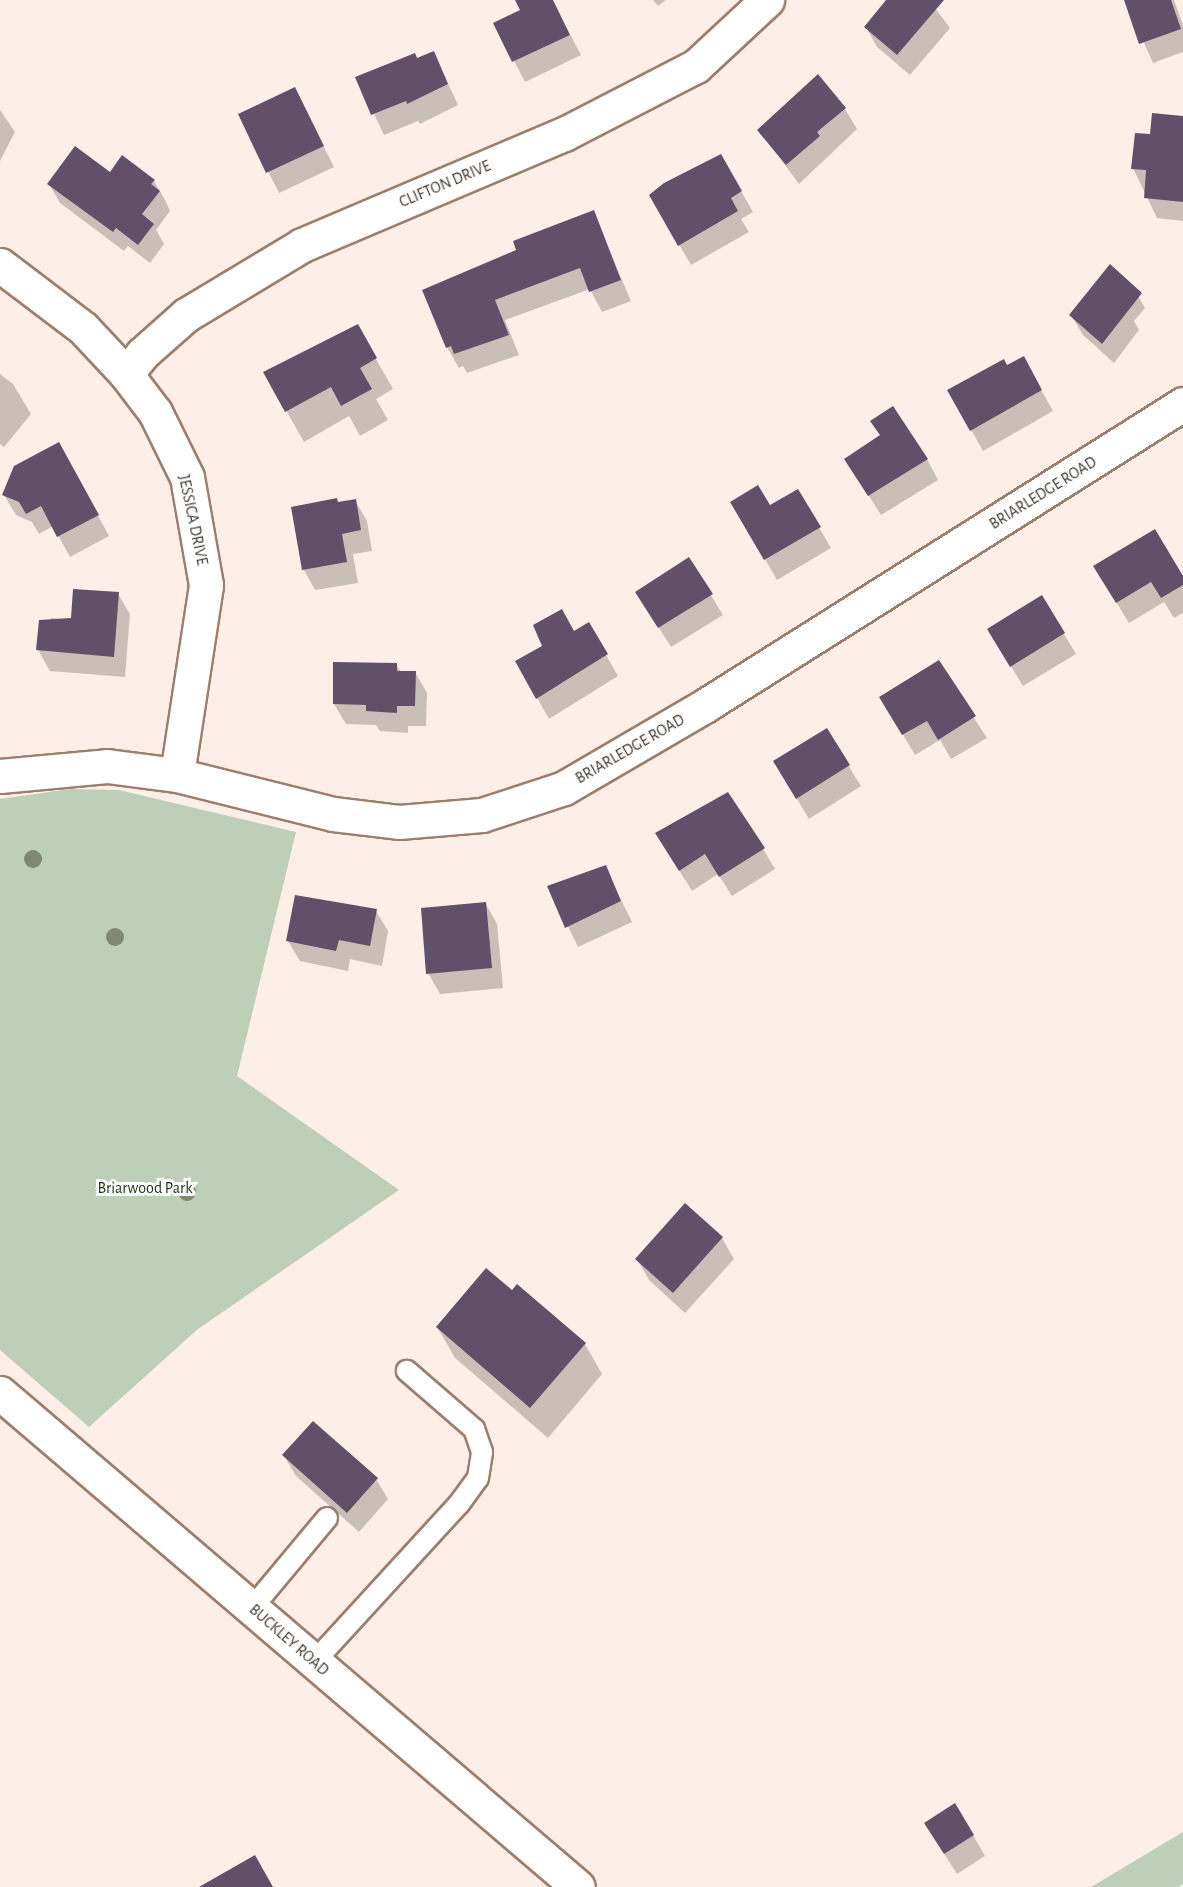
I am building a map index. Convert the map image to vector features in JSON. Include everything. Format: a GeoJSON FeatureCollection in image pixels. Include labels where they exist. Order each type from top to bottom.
{"type":"FeatureCollection","features":[{"type":"Feature","properties":{"kind":"street","name":"CLIFTON DRIVE"},"geometry":{"type":"LineString","coordinates":[[126,374],[142,354],[186,315],[302,244],[564,134],[696,66],[767,0]]}},
{"type":"Feature","properties":{"kind":"street","name":"JESSICA DRIVE"},"geometry":{"type":"LineString","coordinates":[[0,265],[83,328],[126,374],[154,412],[187,477],[206,585],[177,775]]}},
{"type":"Feature","properties":{"kind":"street","name":"BRIARLEDGE ROAD"},"geometry":{"type":"LineString","coordinates":[[0,776],[107,766],[177,775],[333,814],[399,822],[482,815],[564,788],[706,705],[1183,404]]}},
{"type":"Feature","properties":{"kind":"street","name":"BUCKLEY ROAD"},"geometry":{"type":"LineString","coordinates":[[0,1393],[578,1887]]}},
{"type":"Feature","properties":{"kind":"lane"},"geometry":{"type":"LineString","coordinates":[[314,1662],[459,1504],[478,1478],[482,1452],[474,1429],[407,1371]]}},
{"type":"Feature","properties":{"kind":"lane"},"geometry":{"type":"LineString","coordinates":[[252,1608],[327,1518]]}},
{"type":"Feature","properties":{"kind":"green space","name":"Briarwood Park"},"geometry":{"type":"Polygon","coordinates":[[[70,789],[119,790],[296,832],[237,1076],[399,1190],[198,1329],[89,1427],[0,1350],[0,799],[70,789]]]}},
{"type":"Feature","properties":{"kind":"green space"},"geometry":{"type":"Polygon","coordinates":[[[1183,1832],[1183,1884],[1179,1887],[1091,1887],[1183,1832]]]}},
{"type":"Feature","properties":{"kind":"building"},"geometry":{"type":"Polygon","coordinates":[[[515,0],[553,0],[570,35],[512,62],[493,23],[520,10],[515,0]]]}},
{"type":"Feature","properties":{"kind":"building"},"geometry":{"type":"Polygon","coordinates":[[[886,0],[944,0],[897,55],[864,27],[886,0]]]}},
{"type":"Feature","properties":{"kind":"building"},"geometry":{"type":"Polygon","coordinates":[[[1124,0],[1171,0],[1181,29],[1139,44],[1124,0]]]}},
{"type":"Feature","properties":{"kind":"building"},"geometry":{"type":"Polygon","coordinates":[[[434,51],[448,84],[407,104],[406,101],[371,115],[355,77],[415,53],[417,58],[434,51]]]}},
{"type":"Feature","properties":{"kind":"building"},"geometry":{"type":"Polygon","coordinates":[[[818,74],[846,108],[817,132],[820,136],[786,165],[757,130],[818,74]]]}},
{"type":"Feature","properties":{"kind":"building"},"geometry":{"type":"Polygon","coordinates":[[[295,87],[324,146],[266,173],[238,114],[295,87]]]}},
{"type":"Feature","properties":{"kind":"building"},"geometry":{"type":"Polygon","coordinates":[[[1152,113],[1183,116],[1183,202],[1144,198],[1146,170],[1131,169],[1135,133],[1150,134],[1152,113]]]}},
{"type":"Feature","properties":{"kind":"building"},"geometry":{"type":"Polygon","coordinates":[[[75,146],[110,172],[122,155],[155,180],[151,184],[160,191],[142,214],[154,224],[138,245],[116,228],[113,232],[47,184],[75,146]]]}},
{"type":"Feature","properties":{"kind":"building"},"geometry":{"type":"Polygon","coordinates":[[[721,154],[742,191],[731,198],[738,211],[678,246],[649,195],[664,183],[721,154]]]}},
{"type":"Feature","properties":{"kind":"building"},"geometry":{"type":"Polygon","coordinates":[[[594,210],[621,280],[589,292],[580,268],[495,300],[509,335],[454,354],[451,346],[446,348],[422,290],[516,250],[513,241],[594,210]]]}},
{"type":"Feature","properties":{"kind":"building"},"geometry":{"type":"Polygon","coordinates":[[[1110,264],[1142,293],[1102,344],[1069,315],[1110,264]]]}},
{"type":"Feature","properties":{"kind":"building"},"geometry":{"type":"Polygon","coordinates":[[[358,324],[377,358],[360,368],[372,389],[341,406],[331,387],[285,412],[263,372],[358,324]]]}},
{"type":"Feature","properties":{"kind":"building"},"geometry":{"type":"Polygon","coordinates":[[[1024,356],[1042,390],[970,431],[947,390],[1004,359],[1007,365],[1024,356]]]}},
{"type":"Feature","properties":{"kind":"building"},"geometry":{"type":"Polygon","coordinates":[[[893,406],[928,459],[868,496],[844,459],[880,435],[870,421],[893,406]]]}},
{"type":"Feature","properties":{"kind":"building"},"geometry":{"type":"Polygon","coordinates":[[[59,442],[99,515],[57,537],[41,506],[26,514],[19,502],[2,495],[14,466],[59,442]]]}},
{"type":"Feature","properties":{"kind":"building"},"geometry":{"type":"Polygon","coordinates":[[[758,485],[770,505],[798,489],[821,527],[764,560],[730,502],[758,485]]]}},
{"type":"Feature","properties":{"kind":"building"},"geometry":{"type":"Polygon","coordinates":[[[337,498],[338,502],[356,499],[361,530],[342,534],[347,562],[302,570],[291,507],[337,498]]]}},
{"type":"Feature","properties":{"kind":"building"},"geometry":{"type":"Polygon","coordinates":[[[1155,529],[1183,576],[1183,585],[1161,598],[1151,582],[1116,603],[1093,566],[1155,529]]]}},
{"type":"Feature","properties":{"kind":"building"},"geometry":{"type":"Polygon","coordinates":[[[689,557],[713,594],[658,628],[635,592],[689,557]]]}},
{"type":"Feature","properties":{"kind":"building"},"geometry":{"type":"Polygon","coordinates":[[[73,589],[119,592],[114,657],[36,650],[39,620],[71,618],[73,589]]]}},
{"type":"Feature","properties":{"kind":"building"},"geometry":{"type":"Polygon","coordinates":[[[1042,595],[1065,633],[1010,667],[987,629],[1042,595]]]}},
{"type":"Feature","properties":{"kind":"building"},"geometry":{"type":"Polygon","coordinates":[[[562,609],[574,631],[589,622],[608,654],[536,699],[515,661],[542,646],[533,625],[562,609]]]}},
{"type":"Feature","properties":{"kind":"building"},"geometry":{"type":"Polygon","coordinates":[[[939,660],[976,716],[938,740],[927,721],[902,735],[879,697],[939,660]]]}},
{"type":"Feature","properties":{"kind":"building"},"geometry":{"type":"Polygon","coordinates":[[[333,662],[397,663],[397,671],[416,671],[415,706],[397,706],[397,713],[366,711],[366,705],[333,704],[333,662]]]}},
{"type":"Feature","properties":{"kind":"building"},"geometry":{"type":"Polygon","coordinates":[[[827,728],[850,765],[796,799],[773,761],[827,728]]]}},
{"type":"Feature","properties":{"kind":"building"},"geometry":{"type":"Polygon","coordinates":[[[728,792],[765,848],[719,877],[705,854],[679,871],[655,833],[728,792]]]}},
{"type":"Feature","properties":{"kind":"building"},"geometry":{"type":"Polygon","coordinates":[[[606,865],[621,901],[565,928],[547,886],[606,865]]]}},
{"type":"Feature","properties":{"kind":"building"},"geometry":{"type":"Polygon","coordinates":[[[295,895],[377,909],[370,946],[339,940],[336,951],[286,941],[295,895]]]}},
{"type":"Feature","properties":{"kind":"building"},"geometry":{"type":"Polygon","coordinates":[[[486,902],[492,968],[426,974],[421,908],[486,902]]]}},
{"type":"Feature","properties":{"kind":"building"},"geometry":{"type":"Polygon","coordinates":[[[685,1203],[723,1237],[673,1293],[635,1259],[685,1203]]]}},
{"type":"Feature","properties":{"kind":"building"},"geometry":{"type":"Polygon","coordinates":[[[486,1268],[512,1290],[517,1284],[586,1343],[530,1408],[436,1327],[486,1268]]]}},
{"type":"Feature","properties":{"kind":"building"},"geometry":{"type":"Polygon","coordinates":[[[313,1421],[378,1478],[347,1513],[282,1455],[313,1421]]]}},
{"type":"Feature","properties":{"kind":"building"},"geometry":{"type":"Polygon","coordinates":[[[955,1803],[974,1835],[944,1854],[924,1823],[955,1803]]]}},
{"type":"Feature","properties":{"kind":"building"},"geometry":{"type":"Polygon","coordinates":[[[255,1855],[273,1887],[199,1887],[255,1855]]]}}]}
